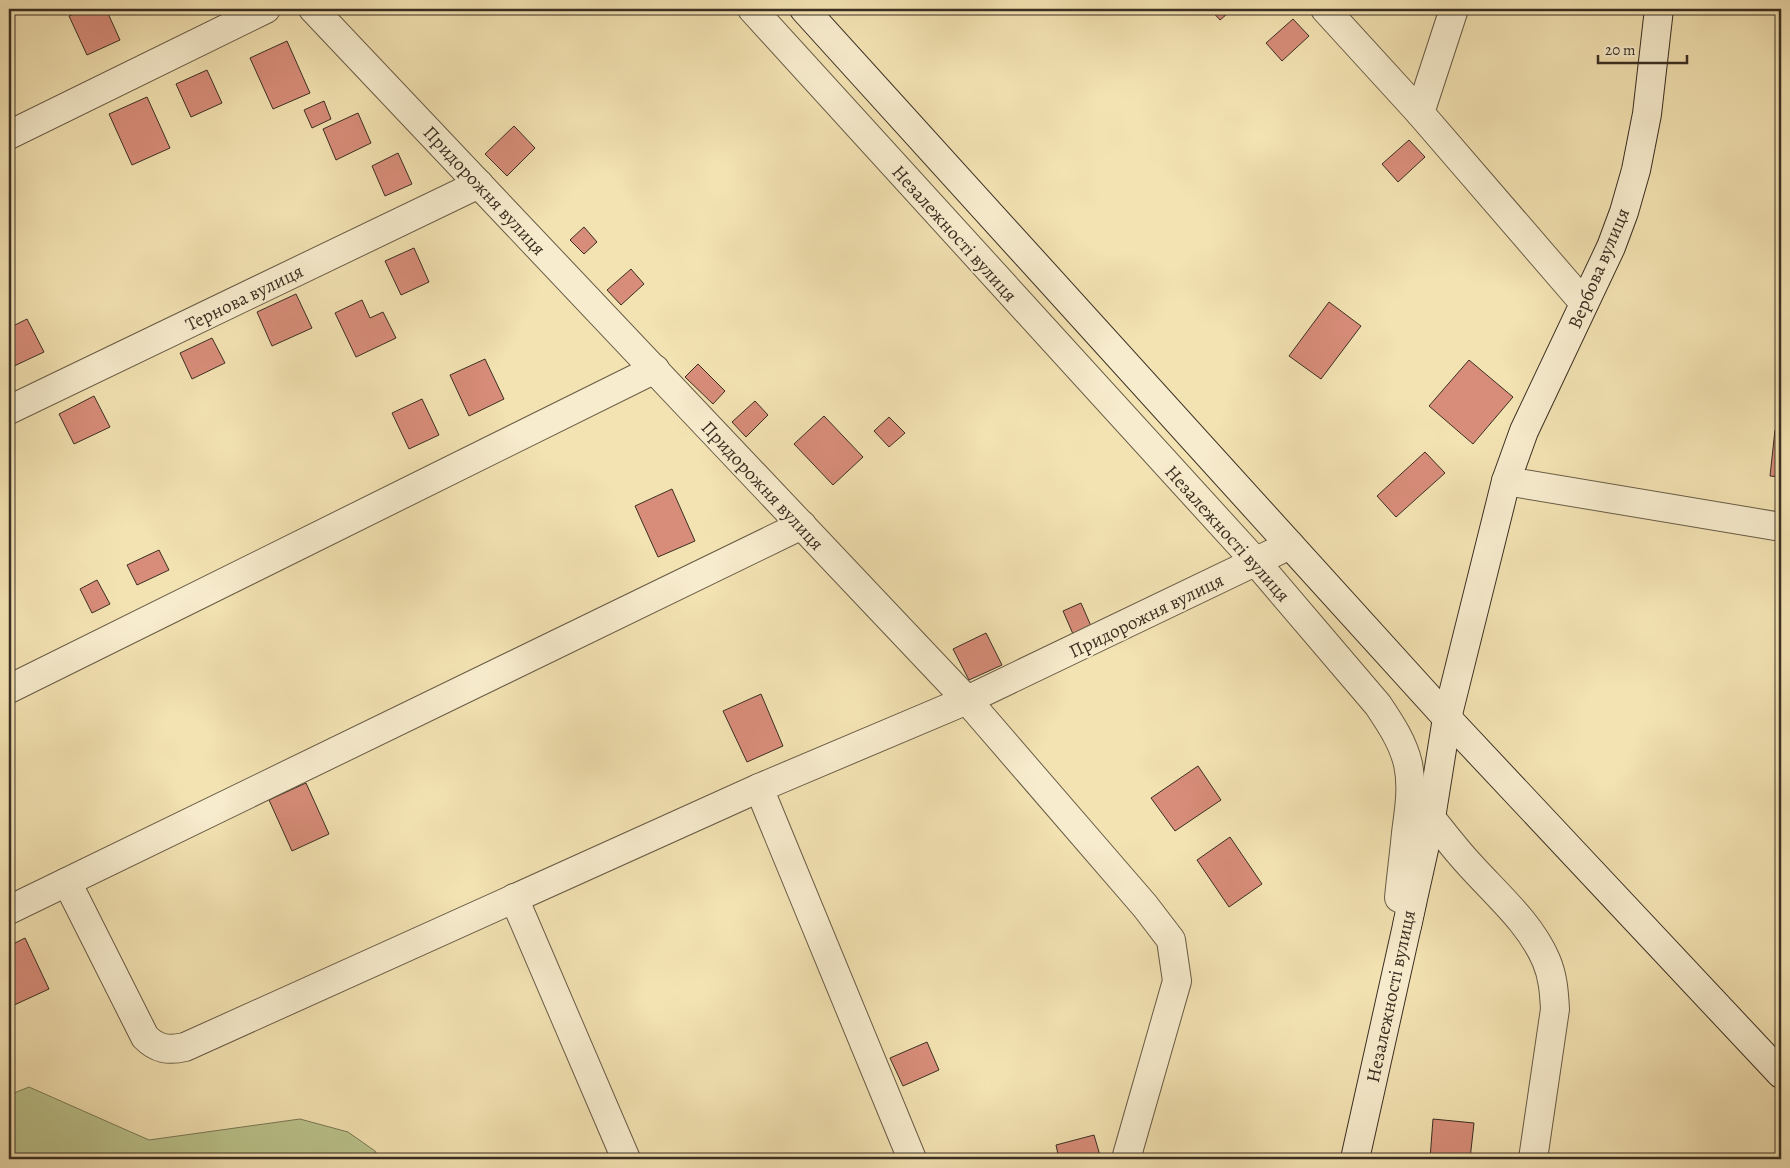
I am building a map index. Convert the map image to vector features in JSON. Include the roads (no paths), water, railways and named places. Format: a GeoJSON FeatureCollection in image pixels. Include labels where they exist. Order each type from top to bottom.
{"type":"FeatureCollection","features":[{"type":"Feature","properties":{"kind":"street"},"geometry":{"type":"LineString","coordinates":[[9,135],[266,9]]}},
{"type":"Feature","properties":{"kind":"street","name":"Придорожня вулиця"},"geometry":{"type":"LineString","coordinates":[[313,9],[968,700],[1290,545]]}},
{"type":"Feature","properties":{"kind":"street","name":"Незалежності вулиця"},"geometry":{"type":"LineString","coordinates":[[752,9],[1256,562],[1378,705],[1391,725],[1408,762],[1410,793],[1399,898],[1412,902],[1355,1159]]}},
{"type":"Feature","properties":{"kind":"street"},"geometry":{"type":"LineString","coordinates":[[804,9],[1447,718],[1781,1074]]}},
{"type":"Feature","properties":{"kind":"street"},"geometry":{"type":"LineString","coordinates":[[1325,9],[1420,113],[1584,303]]}},
{"type":"Feature","properties":{"kind":"street"},"geometry":{"type":"LineString","coordinates":[[1420,113],[1454,9]]}},
{"type":"Feature","properties":{"kind":"street","name":"Вербова вулиця"},"geometry":{"type":"LineString","coordinates":[[1412,902],[1431,818],[1447,718],[1506,481],[1524,431],[1611,247],[1624,212],[1636,170],[1647,114],[1659,9]]}},
{"type":"Feature","properties":{"kind":"street","name":"Тернова вулиця"},"geometry":{"type":"LineString","coordinates":[[9,410],[480,184]]}},
{"type":"Feature","properties":{"kind":"street"},"geometry":{"type":"LineString","coordinates":[[9,689],[655,369]]}},
{"type":"Feature","properties":{"kind":"street"},"geometry":{"type":"LineString","coordinates":[[1506,481],[1781,527]]}},
{"type":"Feature","properties":{"kind":"street"},"geometry":{"type":"LineString","coordinates":[[9,910],[802,525]]}},
{"type":"Feature","properties":{"kind":"street"},"geometry":{"type":"LineString","coordinates":[[67,882],[145,1037],[153,1045],[173,1050],[759,788],[968,700],[1145,906],[1171,940],[1177,981],[1126,1159]]}},
{"type":"Feature","properties":{"kind":"street"},"geometry":{"type":"LineString","coordinates":[[759,788],[912,1159]]}},
{"type":"Feature","properties":{"kind":"street"},"geometry":{"type":"LineString","coordinates":[[1431,818],[1470,865],[1519,918],[1534,938],[1546,960],[1554,984],[1555,1009],[1533,1159]]}},
{"type":"Feature","properties":{"kind":"street"},"geometry":{"type":"LineString","coordinates":[[514,898],[626,1159]]}}]}
